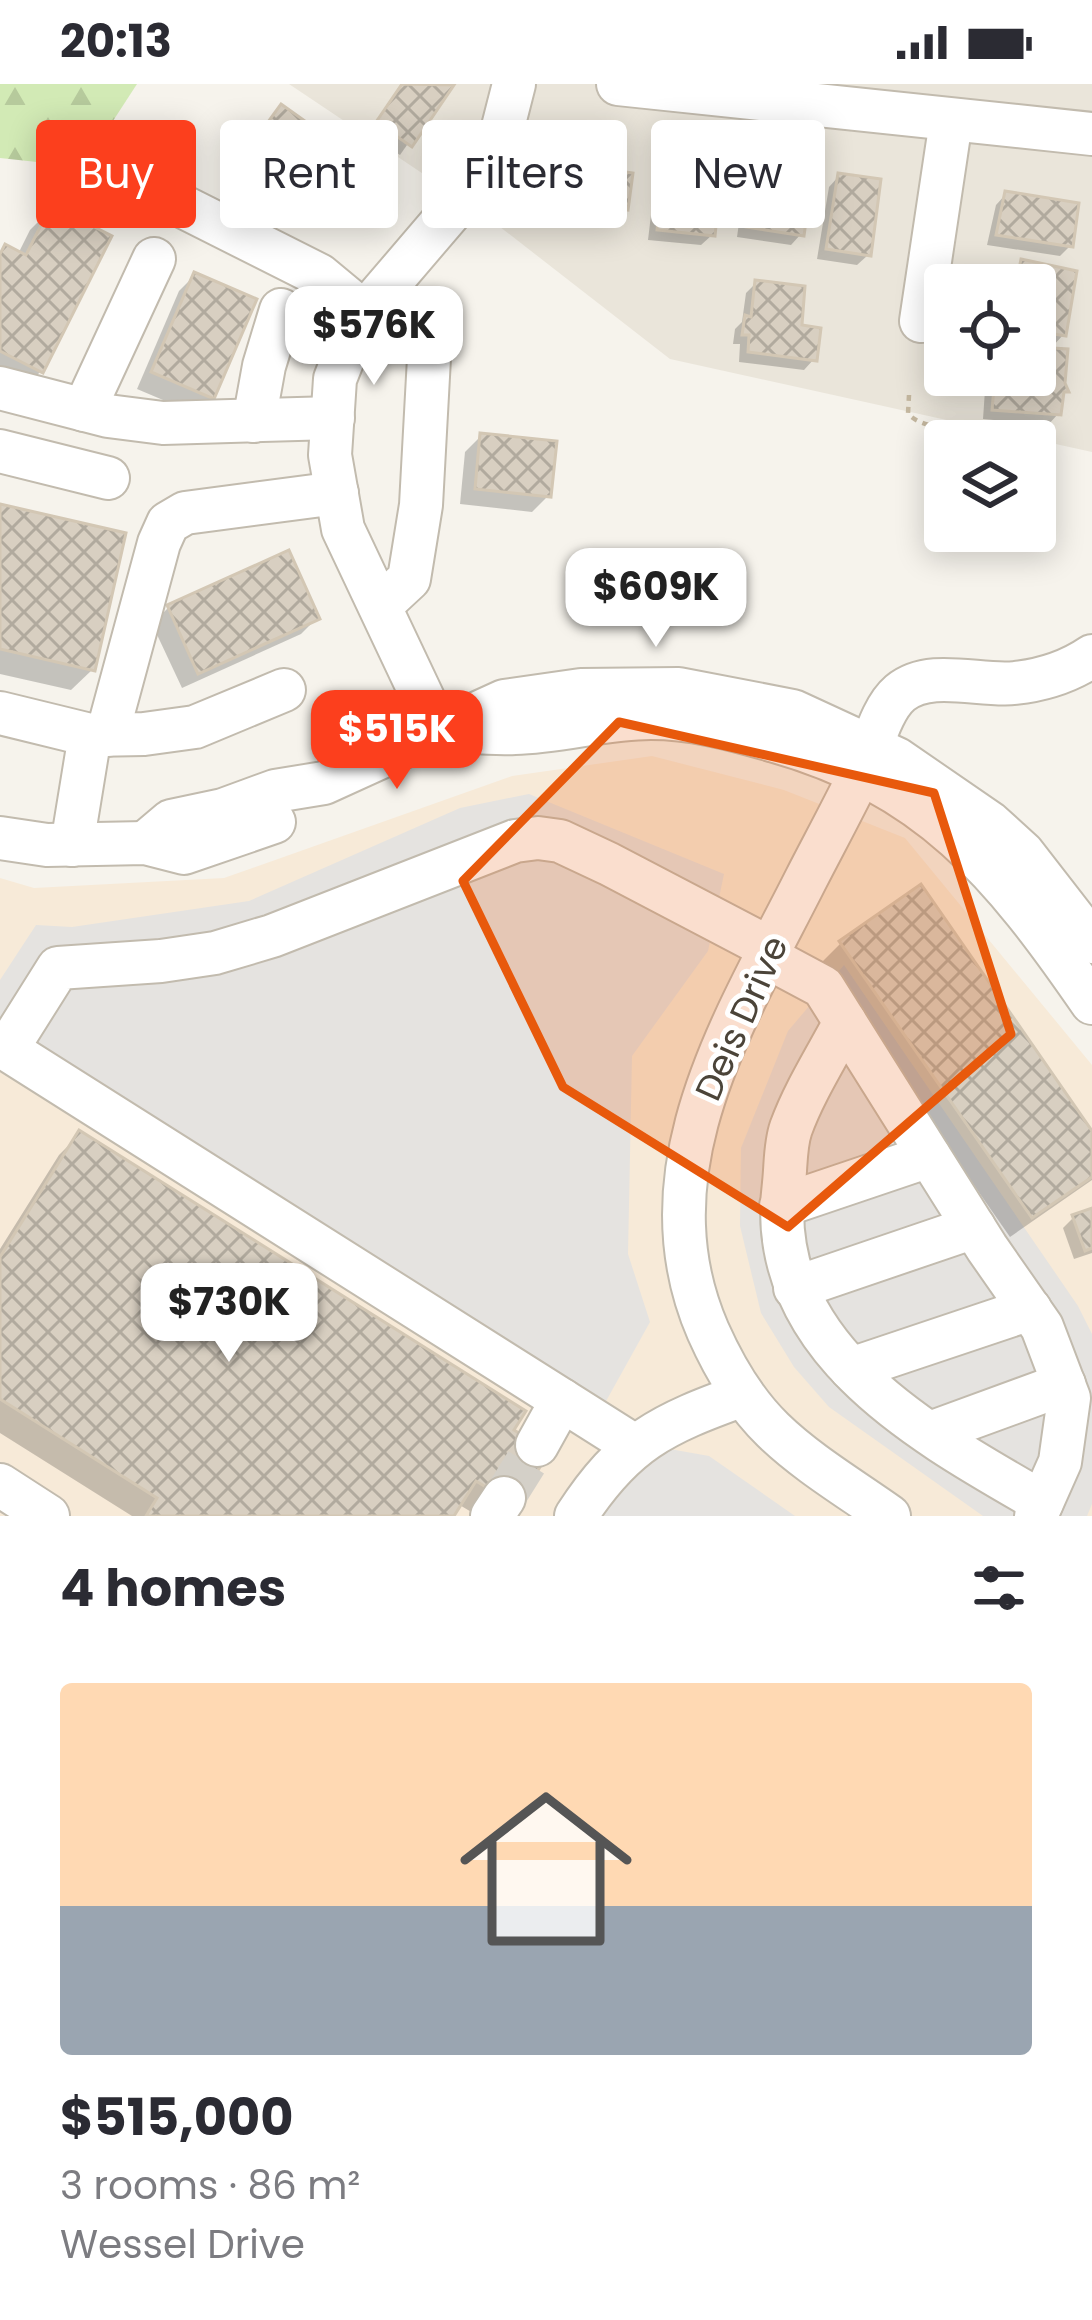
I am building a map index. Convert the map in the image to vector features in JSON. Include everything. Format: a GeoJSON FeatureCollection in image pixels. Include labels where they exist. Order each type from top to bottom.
{"type":"FeatureCollection","features":[{"type":"Feature","properties":{"kind":"street"},"geometry":{"type":"LineString","coordinates":[[438,730],[343,529],[330,455],[335,379],[366,314],[477,181],[501,135],[514,84]]}},
{"type":"Feature","properties":{"kind":"street"},"geometry":{"type":"LineString","coordinates":[[618,84],[831,95],[951,121],[1092,134]]}},
{"type":"Feature","properties":{"kind":"street"},"geometry":{"type":"LineString","coordinates":[[922,321],[951,121]]}},
{"type":"Feature","properties":{"kind":"street"},"geometry":{"type":"LineString","coordinates":[[196,213],[319,275],[366,314],[422,347],[429,358],[421,505],[409,579],[381,605]]}},
{"type":"Feature","properties":{"kind":"street"},"geometry":{"type":"LineString","coordinates":[[84,410],[154,259]]}},
{"type":"Feature","properties":{"kind":"street"},"geometry":{"type":"LineString","coordinates":[[254,421],[281,310]]}},
{"type":"Feature","properties":{"kind":"street"},"geometry":{"type":"LineString","coordinates":[[0,388],[84,410],[163,423],[333,418]]}},
{"type":"Feature","properties":{"kind":"street"},"geometry":{"type":"LineString","coordinates":[[0,452],[108,478]]}},
{"type":"Feature","properties":{"kind":"street"},"geometry":{"type":"LineString","coordinates":[[72,845],[99,735],[168,523],[185,513],[337,493]]}},
{"type":"Feature","properties":{"kind":"street","name":"Deis Drive"},"geometry":{"type":"LineString","coordinates":[[890,1516],[773,1430],[743,1395],[719,1356],[691,1282],[682,1194],[690,1139],[705,1088],[894,698],[910,686],[933,681],[1014,683],[1055,675],[1092,656]]}},
{"type":"Feature","properties":{"kind":"street"},"geometry":{"type":"LineString","coordinates":[[0,713],[99,735],[195,727],[284,690]]}},
{"type":"Feature","properties":{"kind":"street"},"geometry":{"type":"LineString","coordinates":[[0,838],[72,845],[145,843],[184,853],[290,816],[323,784],[438,730],[517,733],[608,720],[696,721],[806,749],[867,758],[990,823],[1023,853],[1092,942]]}},
{"type":"Feature","properties":{"kind":"street"},"geometry":{"type":"LineString","coordinates":[[867,758],[992,868],[1034,918],[1092,1003]]}},
{"type":"Feature","properties":{"kind":"street"},"geometry":{"type":"LineString","coordinates":[[633,1445],[3,1047],[58,968],[215,953],[293,929],[514,841],[560,842],[769,953],[823,987],[1042,1327],[1070,1398],[1060,1462],[1039,1509],[956,1453],[836,1356],[795,1288],[784,1259],[781,1206],[790,1131],[845,1022]]}},
{"type":"Feature","properties":{"kind":"street"},"geometry":{"type":"LineString","coordinates":[[781,1206],[929,1156]]}},
{"type":"Feature","properties":{"kind":"street"},"geometry":{"type":"LineString","coordinates":[[795,1288],[974,1227]]}},
{"type":"Feature","properties":{"kind":"street"},"geometry":{"type":"LineString","coordinates":[[851,1369],[1030,1309]]}},
{"type":"Feature","properties":{"kind":"street"},"geometry":{"type":"LineString","coordinates":[[930,1433],[1064,1384]]}},
{"type":"Feature","properties":{"kind":"street"},"geometry":{"type":"LineString","coordinates":[[576,1516],[602,1476],[633,1445],[690,1414],[743,1395]]}},
{"type":"Feature","properties":{"kind":"street"},"geometry":{"type":"LineString","coordinates":[[537,1445],[562,1400]]}},
{"type":"Feature","properties":{"kind":"street"},"geometry":{"type":"LineString","coordinates":[[0,1485],[48,1516]]}},
{"type":"Feature","properties":{"kind":"path"},"geometry":{"type":"LineString","coordinates":[[909,395],[908,414],[924,424]]}},
{"type":"Feature","properties":{"kind":"highlighted area"},"geometry":{"type":"Polygon","coordinates":[[[619,722],[934,793],[1011,1034],[788,1227],[563,1087],[463,881],[619,722]]]}},
{"type":"Feature","properties":{"kind":"shaded area"},"geometry":{"type":"Polygon","coordinates":[[[289,84],[1092,84],[1092,452],[1056,444],[1056,420],[947,420],[670,359],[501,228],[627,228],[627,120],[422,120],[422,173],[398,157],[398,120],[343,120],[289,84]]]}},
{"type":"Feature","properties":{"kind":"shaded area"},"geometry":{"type":"Polygon","coordinates":[[[652,756],[784,790],[905,838],[1092,1065],[1092,1516],[0,1516],[0,878],[34,888],[224,878],[512,776],[652,756]]]}},
{"type":"Feature","properties":{"kind":"shaded area"},"geometry":{"type":"Polygon","coordinates":[[[529,794],[724,874],[708,951],[632,1056],[628,1254],[650,1322],[605,1403],[0,1021],[0,980],[36,925],[72,927],[249,901],[460,808],[529,794]]]}},
{"type":"Feature","properties":{"kind":"shaded area"},"geometry":{"type":"Polygon","coordinates":[[[844,965],[1078,1306],[1092,1334],[1092,1504],[1087,1516],[983,1516],[829,1407],[794,1367],[761,1313],[740,1226],[741,1148],[788,1031],[844,965]]]}},
{"type":"Feature","properties":{"kind":"shaded area"},"geometry":{"type":"Polygon","coordinates":[[[664,1448],[709,1456],[795,1516],[598,1516],[664,1448]]]}},
{"type":"Feature","properties":{"kind":"green space"},"geometry":{"type":"Polygon","coordinates":[[[0,84],[137,84],[114,120],[36,120],[36,162],[0,158],[0,84]]]}},
{"type":"Feature","properties":{"kind":"building"},"geometry":{"type":"Polygon","coordinates":[[[402,84],[454,85],[430,120],[422,120],[422,132],[412,147],[398,137],[398,120],[377,120],[402,84]]]}},
{"type":"Feature","properties":{"kind":"building"},"geometry":{"type":"Polygon","coordinates":[[[281,104],[303,120],[269,120],[281,104]]]}},
{"type":"Feature","properties":{"kind":"building"},"geometry":{"type":"Polygon","coordinates":[[[627,172],[633,173],[627,210],[627,172]]]}},
{"type":"Feature","properties":{"kind":"building"},"geometry":{"type":"Polygon","coordinates":[[[838,173],[881,179],[871,256],[826,249],[838,173]]]}},
{"type":"Feature","properties":{"kind":"building"},"geometry":{"type":"Polygon","coordinates":[[[1005,191],[1079,203],[1073,247],[996,235],[1005,191]]]}},
{"type":"Feature","properties":{"kind":"building"},"geometry":{"type":"Polygon","coordinates":[[[40,228],[96,228],[112,236],[43,373],[0,351],[0,254],[5,244],[26,255],[40,228]]]}},
{"type":"Feature","properties":{"kind":"building"},"geometry":{"type":"Polygon","coordinates":[[[657,228],[716,228],[715,236],[657,228]]]}},
{"type":"Feature","properties":{"kind":"building"},"geometry":{"type":"Polygon","coordinates":[[[752,228],[805,228],[804,236],[752,228]]]}},
{"type":"Feature","properties":{"kind":"building"},"geometry":{"type":"Polygon","coordinates":[[[1056,266],[1077,271],[1066,336],[1056,334],[1056,266]]]}},
{"type":"Feature","properties":{"kind":"building"},"geometry":{"type":"Polygon","coordinates":[[[194,272],[257,299],[214,399],[151,372],[194,272]]]}},
{"type":"Feature","properties":{"kind":"building"},"geometry":{"type":"Polygon","coordinates":[[[755,280],[805,286],[802,325],[821,328],[817,361],[748,352],[749,335],[742,335],[745,315],[751,317],[755,280]]]}},
{"type":"Feature","properties":{"kind":"building"},"geometry":{"type":"Polygon","coordinates":[[[1056,348],[1068,349],[1065,383],[1069,392],[1064,392],[1061,415],[992,410],[993,396],[1056,396],[1056,348]]]}},
{"type":"Feature","properties":{"kind":"building"},"geometry":{"type":"Polygon","coordinates":[[[480,433],[557,441],[551,497],[475,489],[480,433]]]}},
{"type":"Feature","properties":{"kind":"building"},"geometry":{"type":"Polygon","coordinates":[[[0,504],[126,533],[95,671],[0,649],[0,504]]]}},
{"type":"Feature","properties":{"kind":"building"},"geometry":{"type":"Polygon","coordinates":[[[289,550],[320,619],[198,674],[167,605],[289,550]]]}},
{"type":"Feature","properties":{"kind":"building"},"geometry":{"type":"Polygon","coordinates":[[[921,884],[1092,1131],[1092,1177],[1032,1218],[839,941],[921,884]]]}},
{"type":"Feature","properties":{"kind":"building"},"geometry":{"type":"Polygon","coordinates":[[[79,1130],[526,1411],[514,1430],[549,1452],[531,1482],[519,1475],[504,1498],[476,1481],[454,1516],[146,1516],[157,1498],[0,1399],[0,1257],[79,1130]]]}},
{"type":"Feature","properties":{"kind":"building"},"geometry":{"type":"Polygon","coordinates":[[[1092,1208],[1092,1248],[1085,1251],[1072,1215],[1092,1208]]]}},
{"type":"Feature","properties":{"kind":"tunnel"},"geometry":{"type":"LineString","coordinates":[[504,1498],[537,1445]]}}]}
